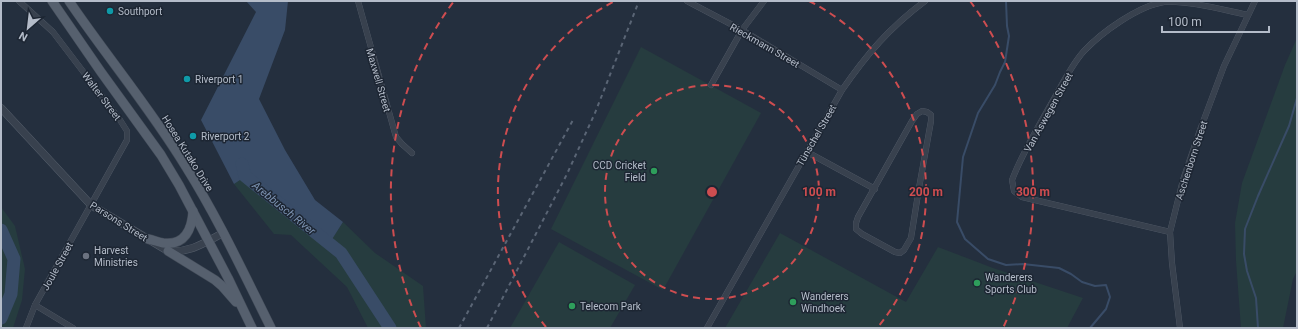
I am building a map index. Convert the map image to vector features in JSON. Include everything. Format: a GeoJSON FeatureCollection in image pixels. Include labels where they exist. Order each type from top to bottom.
{"type":"FeatureCollection","features":[{"type":"Feature","properties":{"kind":"main road"},"geometry":{"type":"LineString","coordinates":[[45,1],[101,72]]}},
{"type":"Feature","properties":{"kind":"main road"},"geometry":{"type":"LineString","coordinates":[[52,1],[68,26],[161,155],[209,240],[252,328]]}},
{"type":"Feature","properties":{"kind":"main road","name":"Hosea Kutako Drive"},"geometry":{"type":"LineString","coordinates":[[70,1],[78,15],[148,110],[187,167],[223,233],[271,328]]}},
{"type":"Feature","properties":{"kind":"main road"},"geometry":{"type":"LineString","coordinates":[[148,239],[163,243],[170,243],[179,240],[185,236],[192,223],[193,210]]}},
{"type":"Feature","properties":{"kind":"main road"},"geometry":{"type":"LineString","coordinates":[[168,251],[215,280],[244,311]]}},
{"type":"Feature","properties":{"kind":"street","name":"Walter Street"},"geometry":{"type":"LineString","coordinates":[[19,1],[53,32],[127,131],[127,140],[91,205]]}},
{"type":"Feature","properties":{"kind":"street","name":"Maxwell Street"},"geometry":{"type":"LineString","coordinates":[[358,1],[396,137],[412,153]]}},
{"type":"Feature","properties":{"kind":"street","name":"Rieckmann Street"},"geometry":{"type":"LineString","coordinates":[[687,1],[742,30],[842,90]]}},
{"type":"Feature","properties":{"kind":"street"},"geometry":{"type":"LineString","coordinates":[[711,85],[742,30],[764,1]]}},
{"type":"Feature","properties":{"kind":"street","name":"Tünschel Street"},"geometry":{"type":"LineString","coordinates":[[707,328],[842,90],[859,66],[880,41],[894,26],[925,1]]}},
{"type":"Feature","properties":{"kind":"street","name":"Aschenborn Street"},"geometry":{"type":"LineString","coordinates":[[1180,328],[1172,263],[1170,232],[1183,180],[1200,130],[1224,66],[1255,1]]}},
{"type":"Feature","properties":{"kind":"street","name":"Van Aswegen Street"},"geometry":{"type":"LineString","coordinates":[[1170,232],[1022,198],[1014,191],[1012,180],[1038,127],[1072,68],[1083,52],[1104,33],[1125,18],[1147,7],[1173,2],[1208,6],[1248,15]]}},
{"type":"Feature","properties":{"kind":"street","name":"Parsons Street"},"geometry":{"type":"LineString","coordinates":[[1,108],[91,205],[168,251]]}},
{"type":"Feature","properties":{"kind":"street"},"geometry":{"type":"LineString","coordinates":[[922,111],[927,112],[931,115],[931,121],[912,234],[909,243],[900,253],[895,252],[862,234],[856,229],[858,217],[875,189],[917,114],[922,111]]}},
{"type":"Feature","properties":{"kind":"street"},"geometry":{"type":"LineString","coordinates":[[807,152],[875,189]]}},
{"type":"Feature","properties":{"kind":"street","name":"Joule Street"},"geometry":{"type":"LineString","coordinates":[[26,328],[35,306],[91,205]]}},
{"type":"Feature","properties":{"kind":"street"},"geometry":{"type":"LineString","coordinates":[[168,251],[175,252],[191,249],[223,233]]}},
{"type":"Feature","properties":{"kind":"street"},"geometry":{"type":"LineString","coordinates":[[35,306],[73,328]]}},
{"type":"Feature","properties":{"kind":"green space"},"geometry":{"type":"Polygon","coordinates":[[[1297,38],[1297,271],[1293,279],[1283,328],[1241,328],[1235,223],[1242,183],[1285,65],[1297,38]]]}},
{"type":"Feature","properties":{"kind":"green space","name":"CCD Cricket Field"},"geometry":{"type":"Polygon","coordinates":[[[641,47],[761,113],[663,290],[551,229],[641,47]]]}},
{"type":"Feature","properties":{"kind":"green space"},"geometry":{"type":"Polygon","coordinates":[[[245,176],[329,243],[343,222],[375,253],[423,286],[426,328],[368,328],[347,287],[291,235],[274,234],[234,184],[245,176]]]}},
{"type":"Feature","properties":{"kind":"green space"},"geometry":{"type":"Polygon","coordinates":[[[1,207],[15,226],[25,269],[22,300],[13,328],[1,328],[1,207]]]}},
{"type":"Feature","properties":{"kind":"green space","name":"Wanderers Sports Club"},"geometry":{"type":"Polygon","coordinates":[[[780,233],[906,302],[938,247],[993,268],[1083,298],[1067,328],[725,328],[780,233]]]}},
{"type":"Feature","properties":{"kind":"green space","name":"Telecom Park"},"geometry":{"type":"Polygon","coordinates":[[[559,242],[635,285],[610,328],[510,328],[559,242]]]}},
{"type":"Feature","properties":{"kind":"water"},"geometry":{"type":"Polygon","coordinates":[[[246,1],[288,1],[285,30],[259,99],[285,150],[315,200],[343,222],[329,244],[246,176],[234,184],[201,120],[256,12],[246,1]]]}},
{"type":"Feature","properties":{"kind":"waterway"},"geometry":{"type":"LineString","coordinates":[[1006,1],[1009,36],[1005,62],[995,85],[978,113],[963,157],[957,222],[965,239],[988,259],[1006,265],[1023,264],[1059,268],[1082,282],[1095,286],[1106,285],[1110,297],[1106,309],[1090,328]]}},
{"type":"Feature","properties":{"kind":"waterway"},"geometry":{"type":"LineString","coordinates":[[1258,328],[1256,298],[1247,271],[1244,254],[1245,229],[1289,126],[1297,98]]}},
{"type":"Feature","properties":{"kind":"waterway","name":"Arebbusch River"},"geometry":{"type":"LineString","coordinates":[[242,164],[245,176],[341,253],[390,328]]}},
{"type":"Feature","properties":{"kind":"waterway"},"geometry":{"type":"LineString","coordinates":[[1,230],[14,259],[11,294],[1,318]]}},
{"type":"Feature","properties":{"kind":"railway"},"geometry":{"type":"LineString","coordinates":[[487,328],[567,174],[595,113],[639,1]]}},
{"type":"Feature","properties":{"kind":"railway"},"geometry":{"type":"LineString","coordinates":[[459,328],[573,120]]}},
{"type":"Feature","properties":{"kind":"place","name":"Southport"},"geometry":{"type":"Point","coordinates":[110,11]}},
{"type":"Feature","properties":{"kind":"place","name":"Riverport 1"},"geometry":{"type":"Point","coordinates":[187,79]}},
{"type":"Feature","properties":{"kind":"place","name":"Riverport 2"},"geometry":{"type":"Point","coordinates":[193,136]}},
{"type":"Feature","properties":{"kind":"place","name":"CCD Cricket Field"},"geometry":{"type":"Point","coordinates":[654,171]}},
{"type":"Feature","properties":{"kind":"place","name":"Harvest Ministries"},"geometry":{"type":"Point","coordinates":[86,256]}},
{"type":"Feature","properties":{"kind":"place","name":"Wanderers Sports Club"},"geometry":{"type":"Point","coordinates":[977,283]}},
{"type":"Feature","properties":{"kind":"place","name":"Wanderers Windhoek"},"geometry":{"type":"Point","coordinates":[793,302]}},
{"type":"Feature","properties":{"kind":"place","name":"Telecom Park"},"geometry":{"type":"Point","coordinates":[572,306]}}]}
